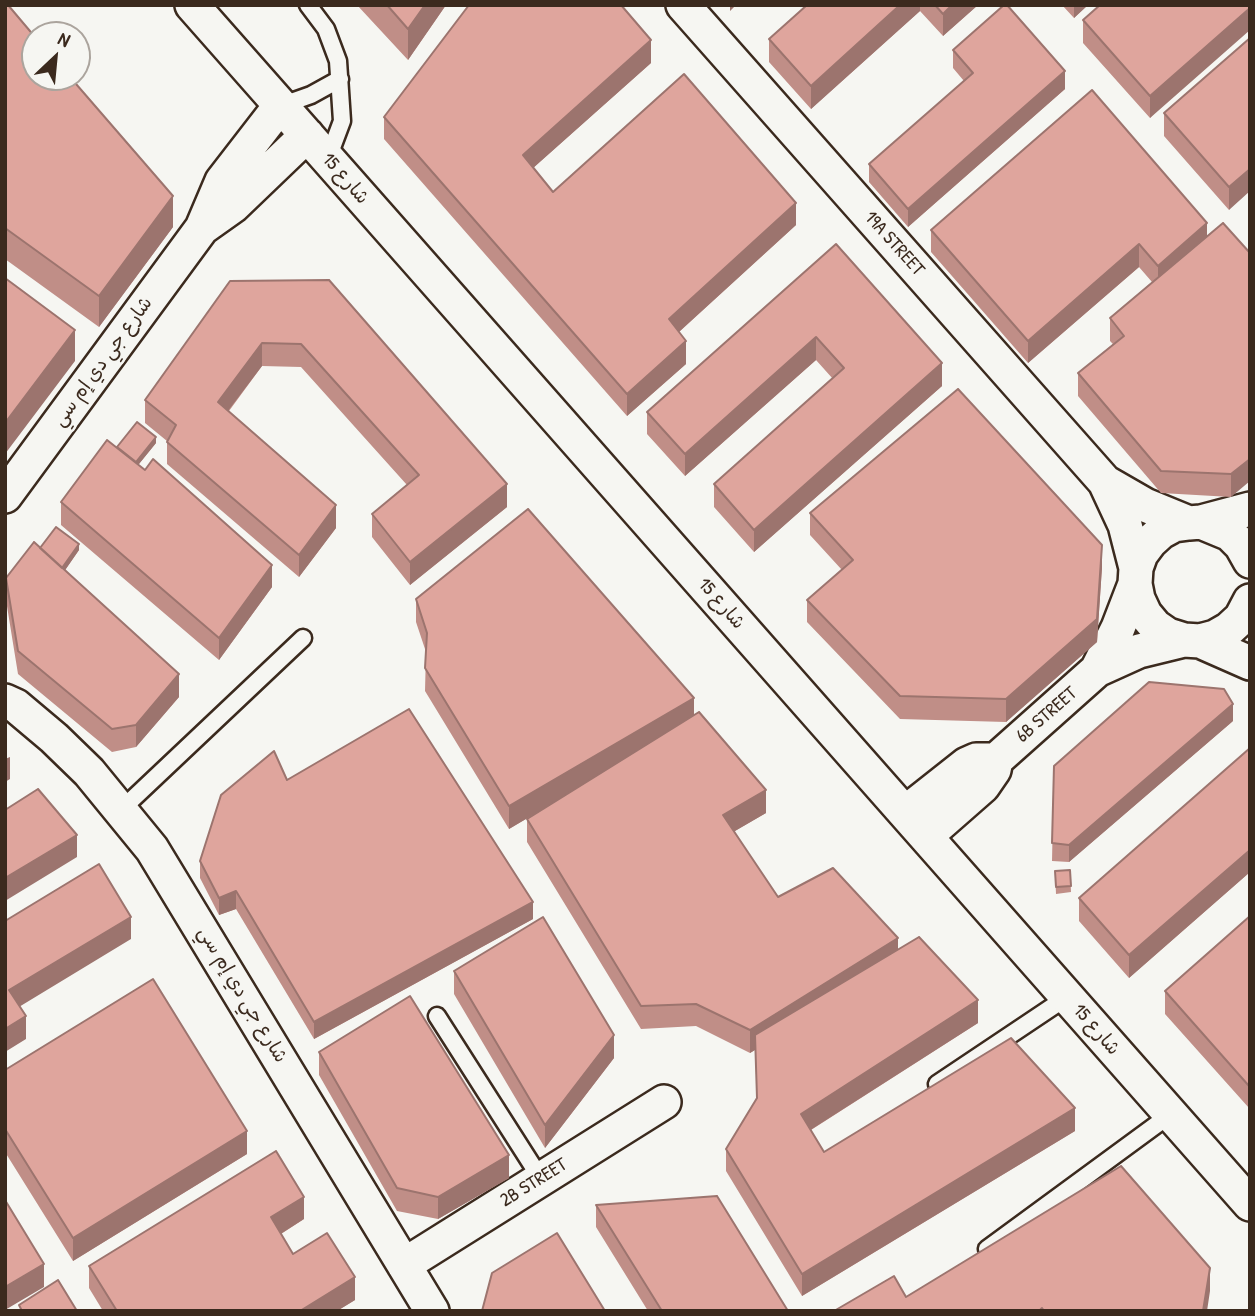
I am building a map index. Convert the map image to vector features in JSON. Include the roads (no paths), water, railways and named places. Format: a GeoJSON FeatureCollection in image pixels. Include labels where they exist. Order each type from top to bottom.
{"type":"FeatureCollection","features":[{"type":"Feature","properties":{"kind":"street","name":"شارع 15"},"geometry":{"type":"LineString","coordinates":[[192,5],[1250,1204]]}},
{"type":"Feature","properties":{"kind":"street","name":"19A STREET"},"geometry":{"type":"LineString","coordinates":[[683,5],[1105,482],[1125,525],[1138,599],[1145,614],[1162,630],[1192,640]]}},
{"type":"Feature","properties":{"kind":"street","name":"شارع جي دي إم سي"},"geometry":{"type":"LineString","coordinates":[[5,496],[202,228],[222,181],[280,106]]}},
{"type":"Feature","properties":{"kind":"street","name":"شارع جي دي إم سي"},"geometry":{"type":"LineString","coordinates":[[202,228],[315,145]]}},
{"type":"Feature","properties":{"kind":"street","name":"19A STREET"},"geometry":{"type":"LineString","coordinates":[[1105,482],[1145,505],[1230,534],[1241,545],[1250,561]]}},
{"type":"Feature","properties":{"kind":"street"},"geometry":{"type":"LineString","coordinates":[[1195,522],[1250,509]]}},
{"type":"Feature","properties":{"kind":"street","name":"6B STREET"},"geometry":{"type":"LineString","coordinates":[[1097,670],[1118,628],[1141,554],[1161,532],[1195,522]]}},
{"type":"Feature","properties":{"kind":"street","name":"6B STREET"},"geometry":{"type":"LineString","coordinates":[[916,825],[967,764],[976,760],[996,760],[1097,670],[1139,651],[1215,637],[1241,618],[1250,601]]}},
{"type":"Feature","properties":{"kind":"street"},"geometry":{"type":"LineString","coordinates":[[1192,640],[1250,663]]}},
{"type":"Feature","properties":{"kind":"street","name":"شارع جي دي إم سي"},"geometry":{"type":"LineString","coordinates":[[9,698],[63,746],[122,809],[152,849],[432,1311]]}},
{"type":"Feature","properties":{"kind":"street","name":"2B STREET"},"geometry":{"type":"LineString","coordinates":[[404,1265],[664,1102]]}},
{"type":"Feature","properties":{"kind":"lane"},"geometry":{"type":"LineString","coordinates":[[308,5],[334,45],[340,79],[342,121],[333,145],[315,145]]}},
{"type":"Feature","properties":{"kind":"lane"},"geometry":{"type":"LineString","coordinates":[[280,106],[311,95],[340,79]]}},
{"type":"Feature","properties":{"kind":"lane"},"geometry":{"type":"LineString","coordinates":[[122,809],[303,638]]}},
{"type":"Feature","properties":{"kind":"lane"},"geometry":{"type":"LineString","coordinates":[[928,1090],[1067,997]]}},
{"type":"Feature","properties":{"kind":"lane"},"geometry":{"type":"LineString","coordinates":[[437,1016],[541,1179]]}},
{"type":"Feature","properties":{"kind":"lane"},"geometry":{"type":"LineString","coordinates":[[971,1261],[1171,1114]]}}]}
